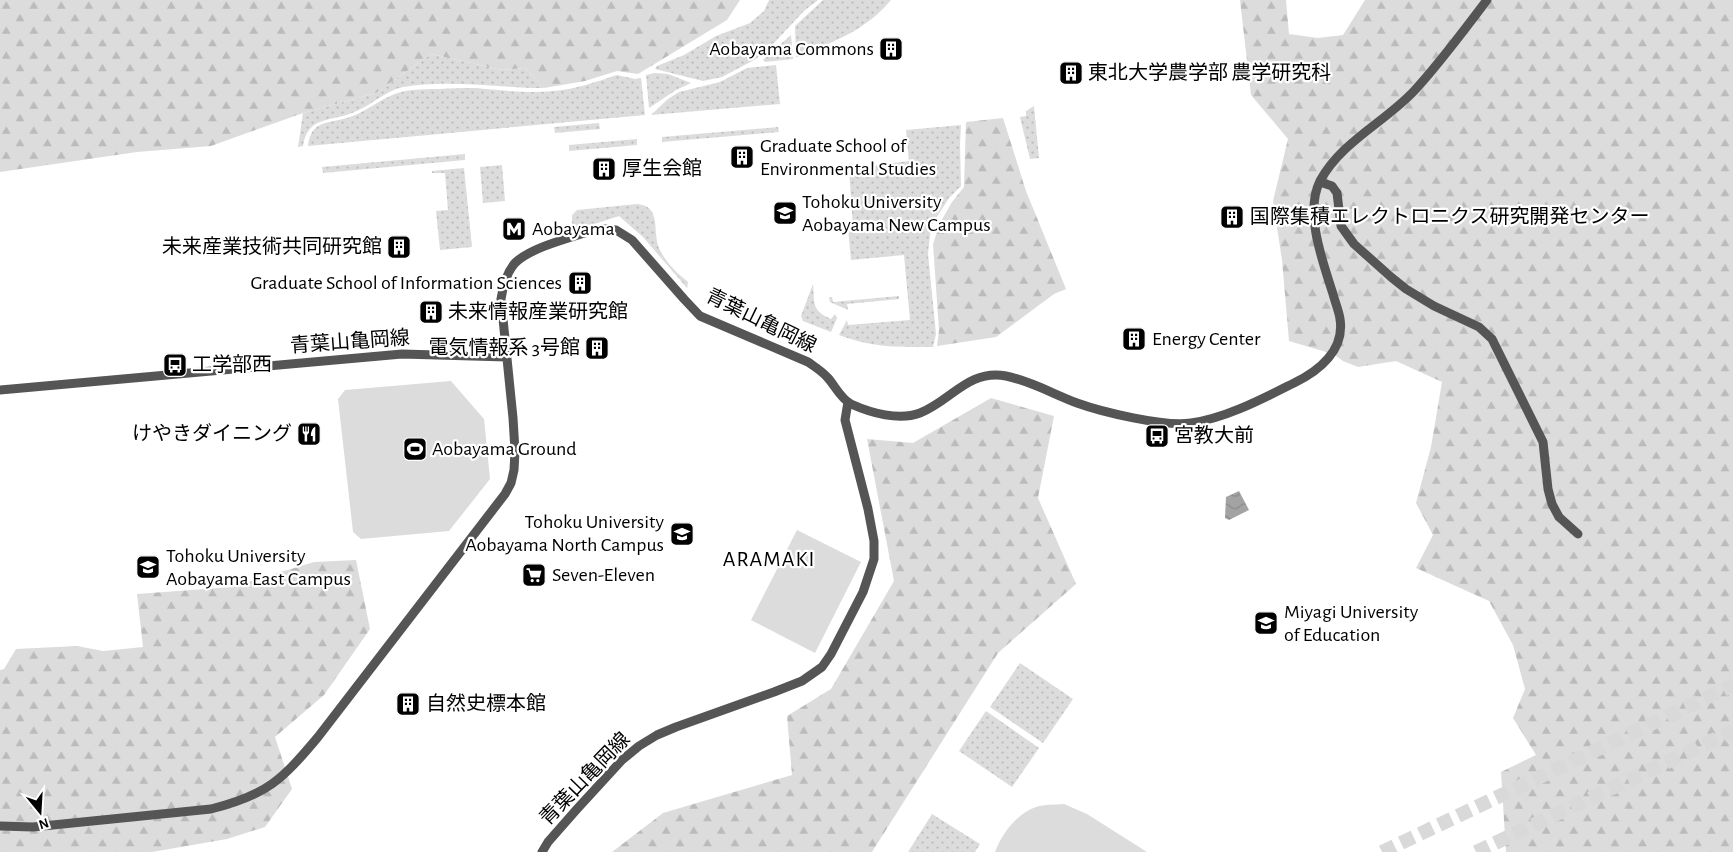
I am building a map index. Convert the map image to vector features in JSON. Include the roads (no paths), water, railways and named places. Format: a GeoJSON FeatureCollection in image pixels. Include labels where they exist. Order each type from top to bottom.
{"type":"FeatureCollection","features":[{"type":"Feature","properties":{"kind":"street"},"geometry":{"type":"LineString","coordinates":[[848,402],[882,414],[912,415],[931,407],[961,385],[979,378],[997,375],[1034,385],[1092,407],[1133,417],[1189,424],[1222,415],[1307,377],[1325,363],[1339,340],[1340,319],[1315,232],[1314,205],[1320,182],[1340,155],[1414,92],[1487,0]]}},
{"type":"Feature","properties":{"kind":"street"},"geometry":{"type":"LineString","coordinates":[[1320,182],[1332,186],[1337,193],[1341,226],[1354,244],[1390,277],[1434,306],[1479,327],[1492,339],[1543,442],[1548,489],[1552,504],[1559,517],[1578,534]]}},
{"type":"Feature","properties":{"kind":"street","name":"青葉山亀岡線"},"geometry":{"type":"LineString","coordinates":[[0,390],[402,354],[507,357],[502,299],[504,284],[509,271],[529,253],[594,230],[605,229],[616,230],[632,240],[700,316],[808,362],[820,370],[848,402],[845,420],[868,509],[874,541],[874,559],[863,592],[831,654],[822,667],[802,681],[676,727],[657,735],[639,746],[622,760],[577,809],[548,842],[542,852]]}},
{"type":"Feature","properties":{"kind":"street"},"geometry":{"type":"LineString","coordinates":[[0,826],[33,826],[210,809],[238,802],[257,794],[274,784],[291,769],[506,494],[514,470],[515,451],[507,357]]}},
{"type":"Feature","properties":{"kind":"water"},"geometry":{"type":"Polygon","coordinates":[[[1239,491],[1249,510],[1229,520],[1225,518],[1226,497],[1239,491]]]}},
{"type":"Feature","properties":{"kind":"tunnel"},"geometry":{"type":"LineString","coordinates":[[1382,852],[1733,685]]}},
{"type":"Feature","properties":{"kind":"tunnel"},"geometry":{"type":"LineString","coordinates":[[1476,852],[1733,731]]}},
{"type":"Feature","properties":{"kind":"place","name":"Aobayama Commons"},"geometry":{"type":"Point","coordinates":[891,49]}},
{"type":"Feature","properties":{"kind":"place","name":"東北大学農学部 農学研究科"},"geometry":{"type":"Point","coordinates":[1071,73]}},
{"type":"Feature","properties":{"kind":"place","name":"Graduate School of Environmental Studies"},"geometry":{"type":"Point","coordinates":[742,157]}},
{"type":"Feature","properties":{"kind":"place","name":"厚生会館"},"geometry":{"type":"Point","coordinates":[604,169]}},
{"type":"Feature","properties":{"kind":"place","name":"Tohoku University Aobayama New Campus"},"geometry":{"type":"Point","coordinates":[785,213]}},
{"type":"Feature","properties":{"kind":"place","name":"国際集積エレクトロニクス研究開発センター"},"geometry":{"type":"Point","coordinates":[1232,217]}},
{"type":"Feature","properties":{"kind":"place","name":"Aobayama"},"geometry":{"type":"Point","coordinates":[514,229]}},
{"type":"Feature","properties":{"kind":"place","name":"未来産業技術共同研究館"},"geometry":{"type":"Point","coordinates":[399,247]}},
{"type":"Feature","properties":{"kind":"place","name":"Graduate School of Information Sciences"},"geometry":{"type":"Point","coordinates":[580,283]}},
{"type":"Feature","properties":{"kind":"place","name":"未来情報産業研究館"},"geometry":{"type":"Point","coordinates":[431,312]}},
{"type":"Feature","properties":{"kind":"place","name":"Energy Center"},"geometry":{"type":"Point","coordinates":[1134,339]}},
{"type":"Feature","properties":{"kind":"place","name":"電気情報系 3号館"},"geometry":{"type":"Point","coordinates":[597,348]}},
{"type":"Feature","properties":{"kind":"place","name":"工学部西"},"geometry":{"type":"Point","coordinates":[175,365]}},
{"type":"Feature","properties":{"kind":"place","name":"けやきダイニング"},"geometry":{"type":"Point","coordinates":[309,434]}},
{"type":"Feature","properties":{"kind":"place","name":"宮教大前"},"geometry":{"type":"Point","coordinates":[1157,436]}},
{"type":"Feature","properties":{"kind":"place","name":"Aobayama Ground"},"geometry":{"type":"Point","coordinates":[415,449]}},
{"type":"Feature","properties":{"kind":"place","name":"Tohoku University Aobayama North Campus"},"geometry":{"type":"Point","coordinates":[682,534]}},
{"type":"Feature","properties":{"kind":"place","name":"Tohoku University Aobayama East Campus"},"geometry":{"type":"Point","coordinates":[148,567]}},
{"type":"Feature","properties":{"kind":"place","name":"Seven-Eleven"},"geometry":{"type":"Point","coordinates":[534,575]}},
{"type":"Feature","properties":{"kind":"place","name":"Miyagi University of Education"},"geometry":{"type":"Point","coordinates":[1266,623]}},
{"type":"Feature","properties":{"kind":"place","name":"自然史標本館"},"geometry":{"type":"Point","coordinates":[408,704]}},
{"type":"Feature","properties":{"kind":"district","name":"ARAMAKI"},"geometry":{"type":"Point","coordinates":[769,559]}}]}
